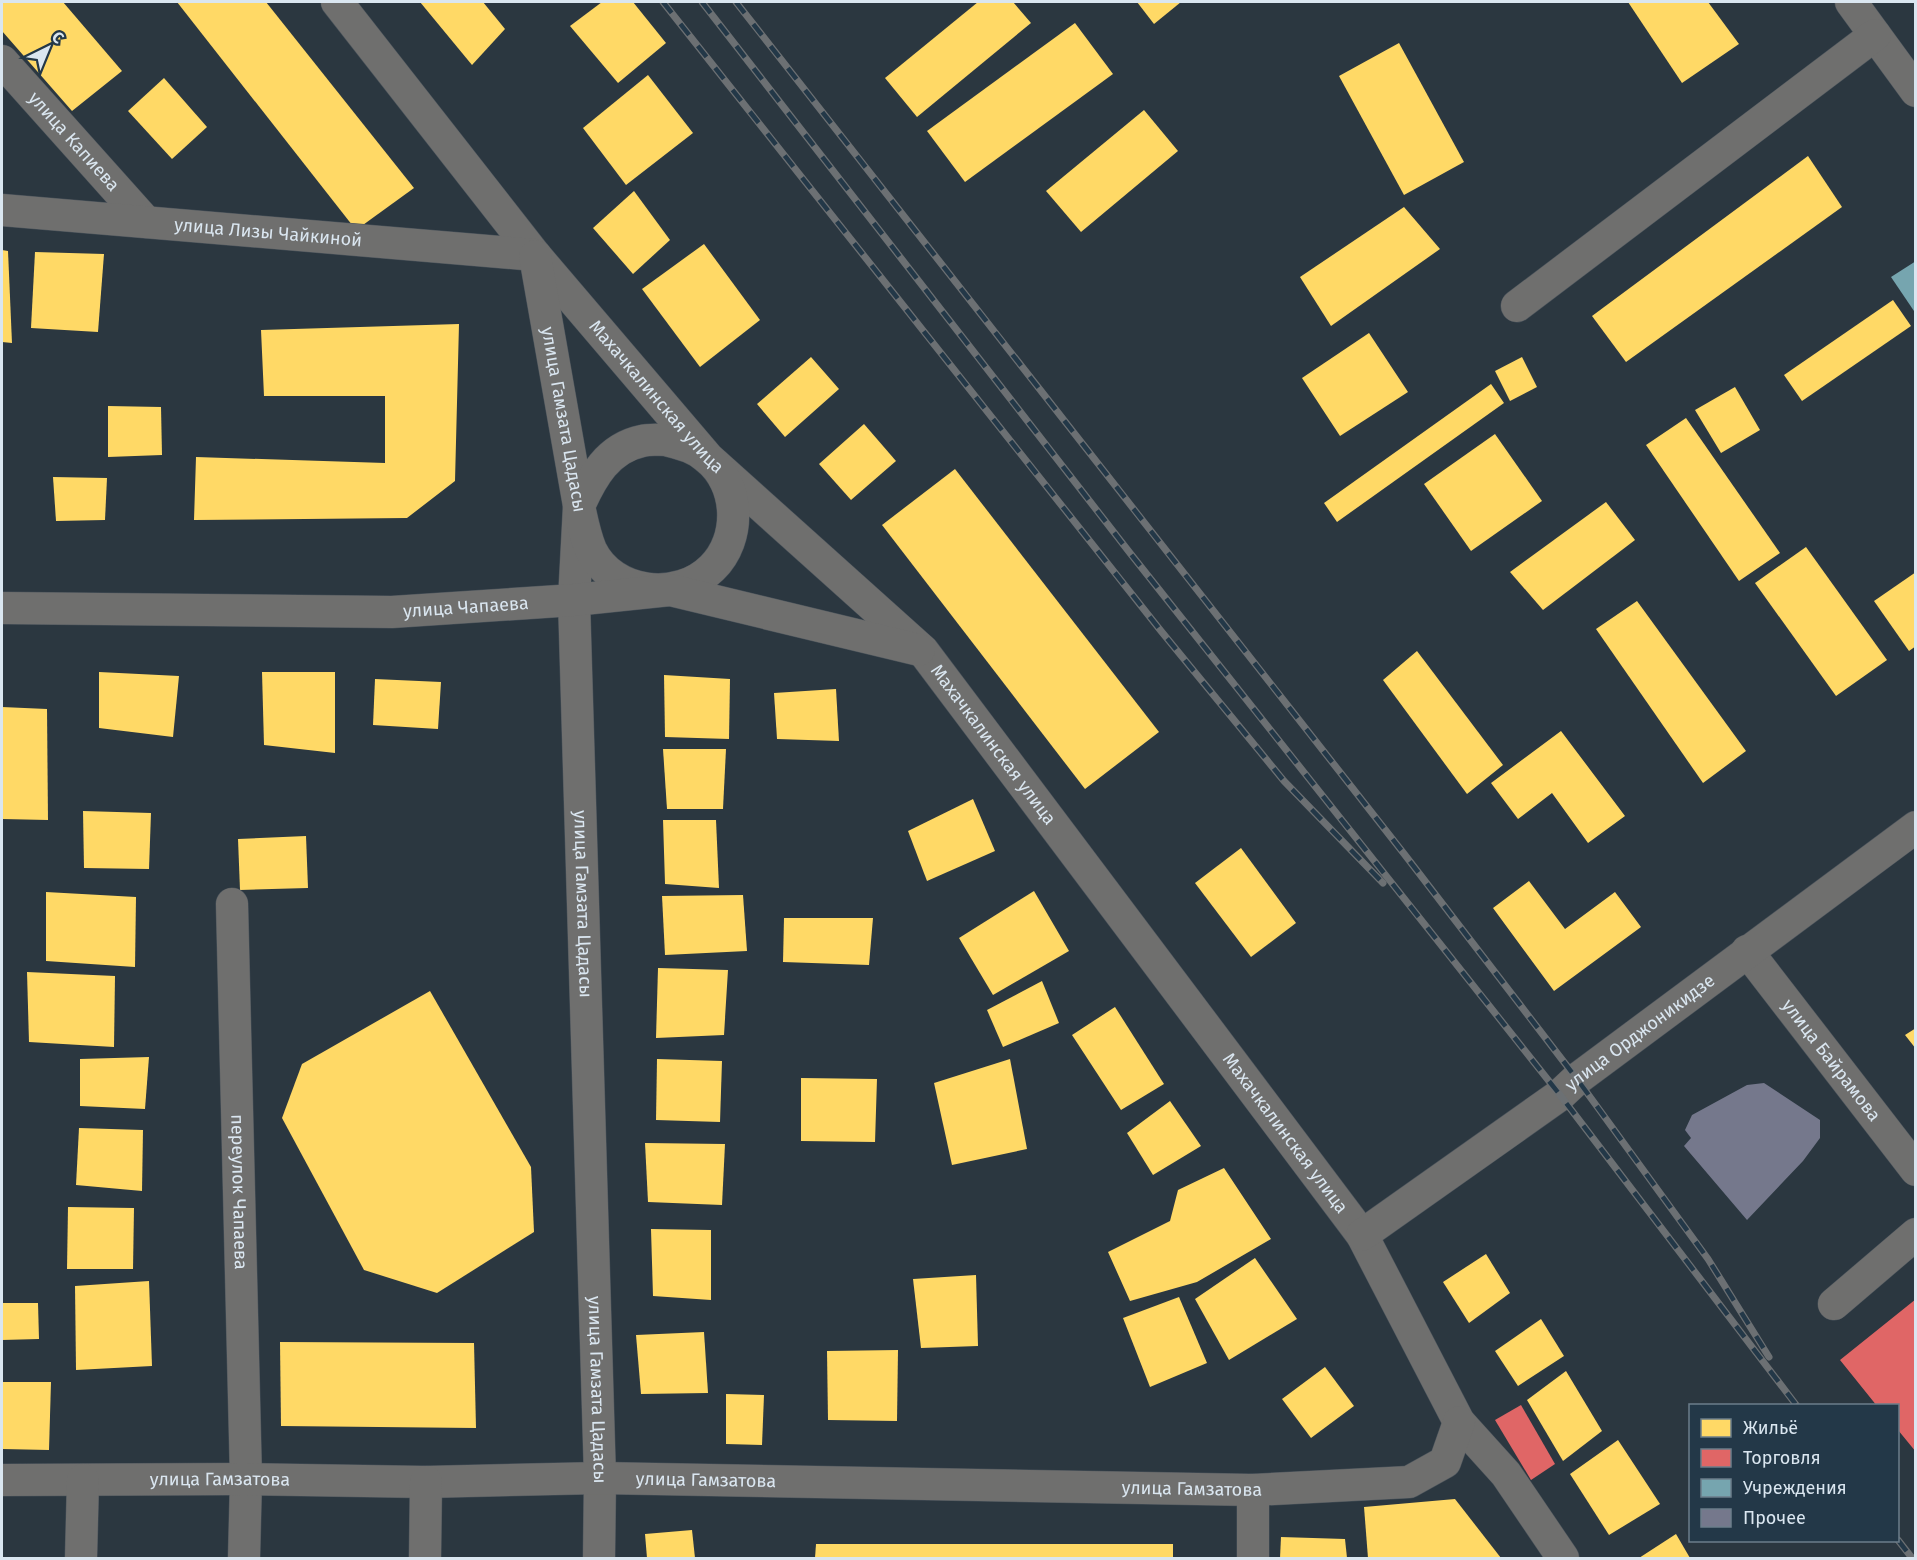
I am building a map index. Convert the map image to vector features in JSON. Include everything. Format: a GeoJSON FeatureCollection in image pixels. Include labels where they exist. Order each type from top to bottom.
{"type":"FeatureCollection","features":[{"type":"Feature","properties":{"kind":"street","name":"Махачкалинская улица"},"geometry":{"type":"LineString","coordinates":[[337,2],[535,255],[708,458],[923,651],[1362,1235],[1459,1422],[1506,1474],[1563,1558]]}},
{"type":"Feature","properties":{"kind":"street"},"geometry":{"type":"LineString","coordinates":[[1851,2],[1916,91]]}},
{"type":"Feature","properties":{"kind":"street"},"geometry":{"type":"LineString","coordinates":[[1517,306],[1875,35]]}},
{"type":"Feature","properties":{"kind":"street","name":"улица Капиева"},"geometry":{"type":"LineString","coordinates":[[2,61],[146,222]]}},
{"type":"Feature","properties":{"kind":"street","name":"улица Лизы Чайкиной"},"geometry":{"type":"LineString","coordinates":[[2,210],[535,255]]}},
{"type":"Feature","properties":{"kind":"street","name":"улица Гамзата Цадасы"},"geometry":{"type":"LineString","coordinates":[[535,255],[579,506],[574,600],[600,1479],[599,1558]]}},
{"type":"Feature","properties":{"kind":"street"},"geometry":{"type":"LineString","coordinates":[[666,440],[688,446],[708,458],[724,477],[732,500],[734,524],[726,548],[713,568],[693,582],[670,590],[647,590],[625,583],[606,570],[592,551],[579,506],[589,483],[602,464],[620,449],[642,441],[666,440]]}},
{"type":"Feature","properties":{"kind":"street","name":"улица Чапаева"},"geometry":{"type":"LineString","coordinates":[[2,608],[392,612],[574,600],[670,590],[923,651]]}},
{"type":"Feature","properties":{"kind":"street","name":"улица Орджоникидзе"},"geometry":{"type":"LineString","coordinates":[[1362,1235],[1560,1095],[1577,1079],[1916,826]]}},
{"type":"Feature","properties":{"kind":"street","name":"переулок Чапаева"},"geometry":{"type":"LineString","coordinates":[[232,904],[246,1479],[244,1558]]}},
{"type":"Feature","properties":{"kind":"street","name":"улица Байрамова"},"geometry":{"type":"LineString","coordinates":[[1747,951],[1916,1170]]}},
{"type":"Feature","properties":{"kind":"street"},"geometry":{"type":"LineString","coordinates":[[1834,1304],[1916,1234]]}},
{"type":"Feature","properties":{"kind":"street","name":"улица Гамзатова"},"geometry":{"type":"LineString","coordinates":[[2,1480],[246,1479],[426,1482],[600,1479],[1253,1490],[1409,1482],[1445,1462],[1459,1422]]}},
{"type":"Feature","properties":{"kind":"street"},"geometry":{"type":"LineString","coordinates":[[81,1558],[83,1480]]}},
{"type":"Feature","properties":{"kind":"street"},"geometry":{"type":"LineString","coordinates":[[425,1558],[426,1482]]}},
{"type":"Feature","properties":{"kind":"street"},"geometry":{"type":"LineString","coordinates":[[1253,1490],[1253,1558]]}},
{"type":"Feature","properties":{"kind":"building: Жильё"},"geometry":{"type":"Polygon","coordinates":[[[2,2],[63,2],[122,71],[72,111],[2,31],[2,2]]]}},
{"type":"Feature","properties":{"kind":"building: Жильё"},"geometry":{"type":"Polygon","coordinates":[[[177,2],[266,2],[414,188],[356,230],[177,2]]]}},
{"type":"Feature","properties":{"kind":"building: Жильё"},"geometry":{"type":"Polygon","coordinates":[[[420,2],[483,2],[505,29],[472,65],[420,2]]]}},
{"type":"Feature","properties":{"kind":"building: Жильё"},"geometry":{"type":"Polygon","coordinates":[[[602,2],[633,2],[666,43],[618,83],[570,26],[602,2]]]}},
{"type":"Feature","properties":{"kind":"building: Жильё"},"geometry":{"type":"Polygon","coordinates":[[[978,2],[1013,2],[1031,23],[917,117],[885,78],[978,2]]]}},
{"type":"Feature","properties":{"kind":"building: Жильё"},"geometry":{"type":"Polygon","coordinates":[[[1137,2],[1181,2],[1154,24],[1137,2]]]}},
{"type":"Feature","properties":{"kind":"building: Жильё"},"geometry":{"type":"Polygon","coordinates":[[[1628,2],[1708,2],[1739,44],[1682,83],[1628,2]]]}},
{"type":"Feature","properties":{"kind":"building: Жильё"},"geometry":{"type":"Polygon","coordinates":[[[1075,23],[1113,74],[965,182],[927,131],[1075,23]]]}},
{"type":"Feature","properties":{"kind":"building: Жильё"},"geometry":{"type":"Polygon","coordinates":[[[1399,43],[1464,162],[1404,195],[1339,76],[1399,43]]]}},
{"type":"Feature","properties":{"kind":"building: Жильё"},"geometry":{"type":"Polygon","coordinates":[[[648,75],[693,133],[626,185],[583,128],[648,75]]]}},
{"type":"Feature","properties":{"kind":"building: Жильё"},"geometry":{"type":"Polygon","coordinates":[[[164,78],[207,127],[172,159],[128,111],[164,78]]]}},
{"type":"Feature","properties":{"kind":"building: Жильё"},"geometry":{"type":"Polygon","coordinates":[[[1144,110],[1178,151],[1081,232],[1046,191],[1144,110]]]}},
{"type":"Feature","properties":{"kind":"building: Жильё"},"geometry":{"type":"Polygon","coordinates":[[[1808,156],[1842,207],[1626,362],[1592,316],[1808,156]]]}},
{"type":"Feature","properties":{"kind":"building: Жильё"},"geometry":{"type":"Polygon","coordinates":[[[634,191],[670,240],[633,274],[593,228],[634,191]]]}},
{"type":"Feature","properties":{"kind":"building: Жильё"},"geometry":{"type":"Polygon","coordinates":[[[1404,207],[1440,249],[1331,326],[1300,277],[1404,207]]]}},
{"type":"Feature","properties":{"kind":"building: Жильё"},"geometry":{"type":"Polygon","coordinates":[[[704,244],[760,320],[700,367],[642,289],[704,244]]]}},
{"type":"Feature","properties":{"kind":"building: Жильё"},"geometry":{"type":"Polygon","coordinates":[[[2,250],[8,251],[12,343],[2,342],[2,250]]]}},
{"type":"Feature","properties":{"kind":"building: Жильё"},"geometry":{"type":"Polygon","coordinates":[[[35,252],[104,254],[98,332],[31,328],[35,252]]]}},
{"type":"Feature","properties":{"kind":"building: Жильё"},"geometry":{"type":"Polygon","coordinates":[[[1893,300],[1911,326],[1802,401],[1784,375],[1893,300]]]}},
{"type":"Feature","properties":{"kind":"building: Жильё"},"geometry":{"type":"Polygon","coordinates":[[[459,324],[455,481],[407,518],[194,520],[196,457],[385,463],[385,396],[264,396],[261,330],[459,324]]]}},
{"type":"Feature","properties":{"kind":"building: Жильё"},"geometry":{"type":"Polygon","coordinates":[[[1369,333],[1408,392],[1340,436],[1302,378],[1369,333]]]}},
{"type":"Feature","properties":{"kind":"building: Жильё"},"geometry":{"type":"Polygon","coordinates":[[[811,357],[839,389],[785,437],[757,404],[811,357]]]}},
{"type":"Feature","properties":{"kind":"building: Жильё"},"geometry":{"type":"Polygon","coordinates":[[[1522,357],[1537,387],[1510,401],[1495,371],[1522,357]]]}},
{"type":"Feature","properties":{"kind":"building: Жильё"},"geometry":{"type":"Polygon","coordinates":[[[1491,384],[1504,403],[1337,522],[1324,503],[1491,384]]]}},
{"type":"Feature","properties":{"kind":"building: Жильё"},"geometry":{"type":"Polygon","coordinates":[[[1735,387],[1760,430],[1721,453],[1695,410],[1735,387]]]}},
{"type":"Feature","properties":{"kind":"building: Жильё"},"geometry":{"type":"Polygon","coordinates":[[[108,406],[161,407],[162,455],[108,457],[108,406]]]}},
{"type":"Feature","properties":{"kind":"building: Жильё"},"geometry":{"type":"Polygon","coordinates":[[[1686,418],[1780,553],[1739,581],[1646,445],[1686,418]]]}},
{"type":"Feature","properties":{"kind":"building: Жильё"},"geometry":{"type":"Polygon","coordinates":[[[864,424],[896,461],[851,500],[819,464],[864,424]]]}},
{"type":"Feature","properties":{"kind":"building: Жильё"},"geometry":{"type":"Polygon","coordinates":[[[1495,434],[1542,501],[1471,551],[1424,484],[1495,434]]]}},
{"type":"Feature","properties":{"kind":"building: Жильё"},"geometry":{"type":"Polygon","coordinates":[[[955,469],[1159,732],[1085,789],[882,525],[955,469]]]}},
{"type":"Feature","properties":{"kind":"building: Жильё"},"geometry":{"type":"Polygon","coordinates":[[[53,477],[107,478],[105,520],[56,521],[53,477]]]}},
{"type":"Feature","properties":{"kind":"building: Жильё"},"geometry":{"type":"Polygon","coordinates":[[[1606,502],[1635,540],[1543,610],[1510,572],[1606,502]]]}},
{"type":"Feature","properties":{"kind":"building: Жильё"},"geometry":{"type":"Polygon","coordinates":[[[1806,547],[1887,660],[1836,696],[1755,583],[1806,547]]]}},
{"type":"Feature","properties":{"kind":"building: Жильё"},"geometry":{"type":"Polygon","coordinates":[[[1916,572],[1916,646],[1909,651],[1874,601],[1916,572]]]}},
{"type":"Feature","properties":{"kind":"building: Жильё"},"geometry":{"type":"Polygon","coordinates":[[[1637,601],[1746,751],[1703,783],[1596,629],[1637,601]]]}},
{"type":"Feature","properties":{"kind":"building: Жильё"},"geometry":{"type":"Polygon","coordinates":[[[1417,651],[1503,765],[1467,794],[1383,680],[1417,651]]]}},
{"type":"Feature","properties":{"kind":"building: Жильё"},"geometry":{"type":"Polygon","coordinates":[[[99,672],[179,676],[173,737],[99,728],[99,672]]]}},
{"type":"Feature","properties":{"kind":"building: Жильё"},"geometry":{"type":"Polygon","coordinates":[[[262,672],[335,672],[335,753],[264,745],[262,672]]]}},
{"type":"Feature","properties":{"kind":"building: Жильё"},"geometry":{"type":"Polygon","coordinates":[[[664,675],[730,679],[729,739],[665,737],[664,675]]]}},
{"type":"Feature","properties":{"kind":"building: Жильё"},"geometry":{"type":"Polygon","coordinates":[[[375,679],[441,682],[438,729],[373,725],[375,679]]]}},
{"type":"Feature","properties":{"kind":"building: Жильё"},"geometry":{"type":"Polygon","coordinates":[[[836,689],[839,741],[777,739],[774,693],[836,689]]]}},
{"type":"Feature","properties":{"kind":"building: Жильё"},"geometry":{"type":"Polygon","coordinates":[[[2,707],[47,709],[48,820],[2,819],[2,707]]]}},
{"type":"Feature","properties":{"kind":"building: Жильё"},"geometry":{"type":"Polygon","coordinates":[[[1561,731],[1625,816],[1588,843],[1552,793],[1518,819],[1491,783],[1561,731]]]}},
{"type":"Feature","properties":{"kind":"building: Жильё"},"geometry":{"type":"Polygon","coordinates":[[[663,749],[726,749],[723,809],[667,809],[663,749]]]}},
{"type":"Feature","properties":{"kind":"building: Жильё"},"geometry":{"type":"Polygon","coordinates":[[[973,799],[995,851],[927,881],[908,831],[973,799]]]}},
{"type":"Feature","properties":{"kind":"building: Жильё"},"geometry":{"type":"Polygon","coordinates":[[[83,811],[151,813],[149,869],[84,868],[83,811]]]}},
{"type":"Feature","properties":{"kind":"building: Жильё"},"geometry":{"type":"Polygon","coordinates":[[[663,820],[716,820],[719,888],[665,884],[663,820]]]}},
{"type":"Feature","properties":{"kind":"building: Жильё"},"geometry":{"type":"Polygon","coordinates":[[[306,836],[308,888],[240,890],[238,839],[306,836]]]}},
{"type":"Feature","properties":{"kind":"building: Жильё"},"geometry":{"type":"Polygon","coordinates":[[[1241,848],[1296,923],[1251,957],[1195,883],[1241,848]]]}},
{"type":"Feature","properties":{"kind":"building: Жильё"},"geometry":{"type":"Polygon","coordinates":[[[1529,881],[1565,929],[1615,892],[1641,927],[1554,991],[1493,908],[1529,881]]]}},
{"type":"Feature","properties":{"kind":"building: Жильё"},"geometry":{"type":"Polygon","coordinates":[[[1034,891],[1069,951],[993,995],[959,938],[1034,891]]]}},
{"type":"Feature","properties":{"kind":"building: Жильё"},"geometry":{"type":"Polygon","coordinates":[[[46,892],[136,897],[135,967],[46,961],[46,892]]]}},
{"type":"Feature","properties":{"kind":"building: Жильё"},"geometry":{"type":"Polygon","coordinates":[[[743,895],[747,951],[665,955],[662,896],[743,895]]]}},
{"type":"Feature","properties":{"kind":"building: Жильё"},"geometry":{"type":"Polygon","coordinates":[[[784,918],[873,918],[869,965],[783,962],[784,918]]]}},
{"type":"Feature","properties":{"kind":"building: Жильё"},"geometry":{"type":"Polygon","coordinates":[[[658,968],[728,970],[724,1035],[656,1038],[658,968]]]}},
{"type":"Feature","properties":{"kind":"building: Жильё"},"geometry":{"type":"Polygon","coordinates":[[[27,972],[115,976],[114,1047],[29,1042],[27,972]]]}},
{"type":"Feature","properties":{"kind":"building: Жильё"},"geometry":{"type":"Polygon","coordinates":[[[1042,981],[1059,1023],[1003,1047],[987,1010],[1042,981]]]}},
{"type":"Feature","properties":{"kind":"building: Жильё"},"geometry":{"type":"Polygon","coordinates":[[[430,991],[531,1167],[534,1232],[437,1293],[364,1270],[282,1118],[302,1064],[430,991]]]}},
{"type":"Feature","properties":{"kind":"building: Жильё"},"geometry":{"type":"Polygon","coordinates":[[[1115,1007],[1164,1084],[1121,1110],[1072,1035],[1115,1007]]]}},
{"type":"Feature","properties":{"kind":"building: Жильё"},"geometry":{"type":"Polygon","coordinates":[[[1916,1028],[1916,1049],[1905,1035],[1916,1028]]]}},
{"type":"Feature","properties":{"kind":"building: Жильё"},"geometry":{"type":"Polygon","coordinates":[[[149,1057],[145,1109],[80,1106],[80,1059],[149,1057]]]}},
{"type":"Feature","properties":{"kind":"building: Жильё"},"geometry":{"type":"Polygon","coordinates":[[[657,1059],[722,1061],[720,1122],[656,1120],[657,1059]]]}},
{"type":"Feature","properties":{"kind":"building: Жильё"},"geometry":{"type":"Polygon","coordinates":[[[1010,1059],[1027,1149],[952,1165],[934,1083],[1010,1059]]]}},
{"type":"Feature","properties":{"kind":"building: Жильё"},"geometry":{"type":"Polygon","coordinates":[[[801,1078],[877,1079],[875,1142],[801,1141],[801,1078]]]}},
{"type":"Feature","properties":{"kind":"building: Жильё"},"geometry":{"type":"Polygon","coordinates":[[[1170,1101],[1201,1146],[1153,1175],[1127,1133],[1170,1101]]]}},
{"type":"Feature","properties":{"kind":"building: Жильё"},"geometry":{"type":"Polygon","coordinates":[[[79,1128],[143,1130],[142,1191],[76,1185],[79,1128]]]}},
{"type":"Feature","properties":{"kind":"building: Жильё"},"geometry":{"type":"Polygon","coordinates":[[[645,1143],[725,1144],[722,1205],[648,1202],[645,1143]]]}},
{"type":"Feature","properties":{"kind":"building: Жильё"},"geometry":{"type":"Polygon","coordinates":[[[1224,1168],[1271,1239],[1197,1282],[1130,1301],[1108,1252],[1170,1221],[1178,1190],[1224,1168]]]}},
{"type":"Feature","properties":{"kind":"building: Жильё"},"geometry":{"type":"Polygon","coordinates":[[[68,1207],[134,1208],[133,1269],[67,1269],[68,1207]]]}},
{"type":"Feature","properties":{"kind":"building: Жильё"},"geometry":{"type":"Polygon","coordinates":[[[651,1229],[711,1230],[711,1300],[653,1296],[651,1229]]]}},
{"type":"Feature","properties":{"kind":"building: Жильё"},"geometry":{"type":"Polygon","coordinates":[[[1486,1254],[1510,1293],[1469,1323],[1443,1282],[1486,1254]]]}},
{"type":"Feature","properties":{"kind":"building: Жильё"},"geometry":{"type":"Polygon","coordinates":[[[1255,1258],[1297,1319],[1229,1360],[1195,1299],[1255,1258]]]}},
{"type":"Feature","properties":{"kind":"building: Жильё"},"geometry":{"type":"Polygon","coordinates":[[[976,1275],[978,1346],[921,1348],[913,1279],[976,1275]]]}},
{"type":"Feature","properties":{"kind":"building: Жильё"},"geometry":{"type":"Polygon","coordinates":[[[149,1281],[152,1366],[76,1370],[75,1286],[149,1281]]]}},
{"type":"Feature","properties":{"kind":"building: Жильё"},"geometry":{"type":"Polygon","coordinates":[[[1179,1297],[1207,1363],[1150,1387],[1123,1318],[1179,1297]]]}},
{"type":"Feature","properties":{"kind":"building: Жильё"},"geometry":{"type":"Polygon","coordinates":[[[2,1303],[38,1303],[39,1339],[2,1340],[2,1303]]]}},
{"type":"Feature","properties":{"kind":"building: Жильё"},"geometry":{"type":"Polygon","coordinates":[[[1541,1319],[1564,1356],[1518,1386],[1495,1351],[1541,1319]]]}},
{"type":"Feature","properties":{"kind":"building: Жильё"},"geometry":{"type":"Polygon","coordinates":[[[704,1332],[708,1393],[641,1394],[636,1335],[704,1332]]]}},
{"type":"Feature","properties":{"kind":"building: Жильё"},"geometry":{"type":"Polygon","coordinates":[[[280,1342],[474,1343],[476,1428],[281,1426],[280,1342]]]}},
{"type":"Feature","properties":{"kind":"building: Жильё"},"geometry":{"type":"Polygon","coordinates":[[[898,1350],[897,1421],[828,1420],[827,1351],[898,1350]]]}},
{"type":"Feature","properties":{"kind":"building: Жильё"},"geometry":{"type":"Polygon","coordinates":[[[1325,1367],[1354,1406],[1311,1438],[1282,1399],[1325,1367]]]}},
{"type":"Feature","properties":{"kind":"building: Жильё"},"geometry":{"type":"Polygon","coordinates":[[[1566,1371],[1602,1431],[1563,1461],[1527,1400],[1566,1371]]]}},
{"type":"Feature","properties":{"kind":"building: Жильё"},"geometry":{"type":"Polygon","coordinates":[[[2,1382],[51,1382],[49,1450],[2,1449],[2,1382]]]}},
{"type":"Feature","properties":{"kind":"building: Жильё"},"geometry":{"type":"Polygon","coordinates":[[[726,1394],[764,1395],[762,1445],[726,1444],[726,1394]]]}},
{"type":"Feature","properties":{"kind":"building: Жильё"},"geometry":{"type":"Polygon","coordinates":[[[1618,1440],[1660,1504],[1609,1535],[1570,1474],[1618,1440]]]}},
{"type":"Feature","properties":{"kind":"building: Жильё"},"geometry":{"type":"Polygon","coordinates":[[[1455,1499],[1501,1558],[1368,1558],[1364,1507],[1455,1499]]]}},
{"type":"Feature","properties":{"kind":"building: Жильё"},"geometry":{"type":"Polygon","coordinates":[[[692,1530],[695,1558],[647,1558],[645,1534],[692,1530]]]}},
{"type":"Feature","properties":{"kind":"building: Жильё"},"geometry":{"type":"Polygon","coordinates":[[[1676,1534],[1690,1558],[1639,1558],[1676,1534]]]}},
{"type":"Feature","properties":{"kind":"building: Жильё"},"geometry":{"type":"Polygon","coordinates":[[[1281,1537],[1345,1539],[1347,1558],[1280,1558],[1281,1537]]]}},
{"type":"Feature","properties":{"kind":"building: Жильё"},"geometry":{"type":"Polygon","coordinates":[[[816,1544],[1173,1544],[1173,1558],[815,1558],[816,1544]]]}},
{"type":"Feature","properties":{"kind":"building: Торговля"},"geometry":{"type":"Polygon","coordinates":[[[1916,1299],[1916,1452],[1899,1431],[1899,1404],[1875,1404],[1840,1360],[1916,1299]]]}},
{"type":"Feature","properties":{"kind":"building: Торговля"},"geometry":{"type":"Polygon","coordinates":[[[1521,1405],[1555,1464],[1531,1480],[1495,1420],[1521,1405]]]}},
{"type":"Feature","properties":{"kind":"building: Учреждения"},"geometry":{"type":"Polygon","coordinates":[[[1916,261],[1916,314],[1891,277],[1916,261]]]}},
{"type":"Feature","properties":{"kind":"building: Прочее"},"geometry":{"type":"Polygon","coordinates":[[[1764,1083],[1820,1120],[1820,1138],[1803,1161],[1747,1220],[1684,1146],[1691,1138],[1685,1130],[1692,1115],[1747,1085],[1764,1083]]]}},
{"type":"Feature","properties":{"kind":"railway"},"geometry":{"type":"LineString","coordinates":[[663,2],[1161,631],[1284,781],[1383,883]]}},
{"type":"Feature","properties":{"kind":"railway"},"geometry":{"type":"LineString","coordinates":[[702,2],[1130,553],[1560,1095],[1795,1404]]}},
{"type":"Feature","properties":{"kind":"railway"},"geometry":{"type":"LineString","coordinates":[[736,2],[1405,855],[1577,1079],[1708,1259],[1769,1357]]}},
{"type":"Feature","properties":{"kind":"railway"},"geometry":{"type":"LineString","coordinates":[[1899,1541],[1912,1558]]}}]}
